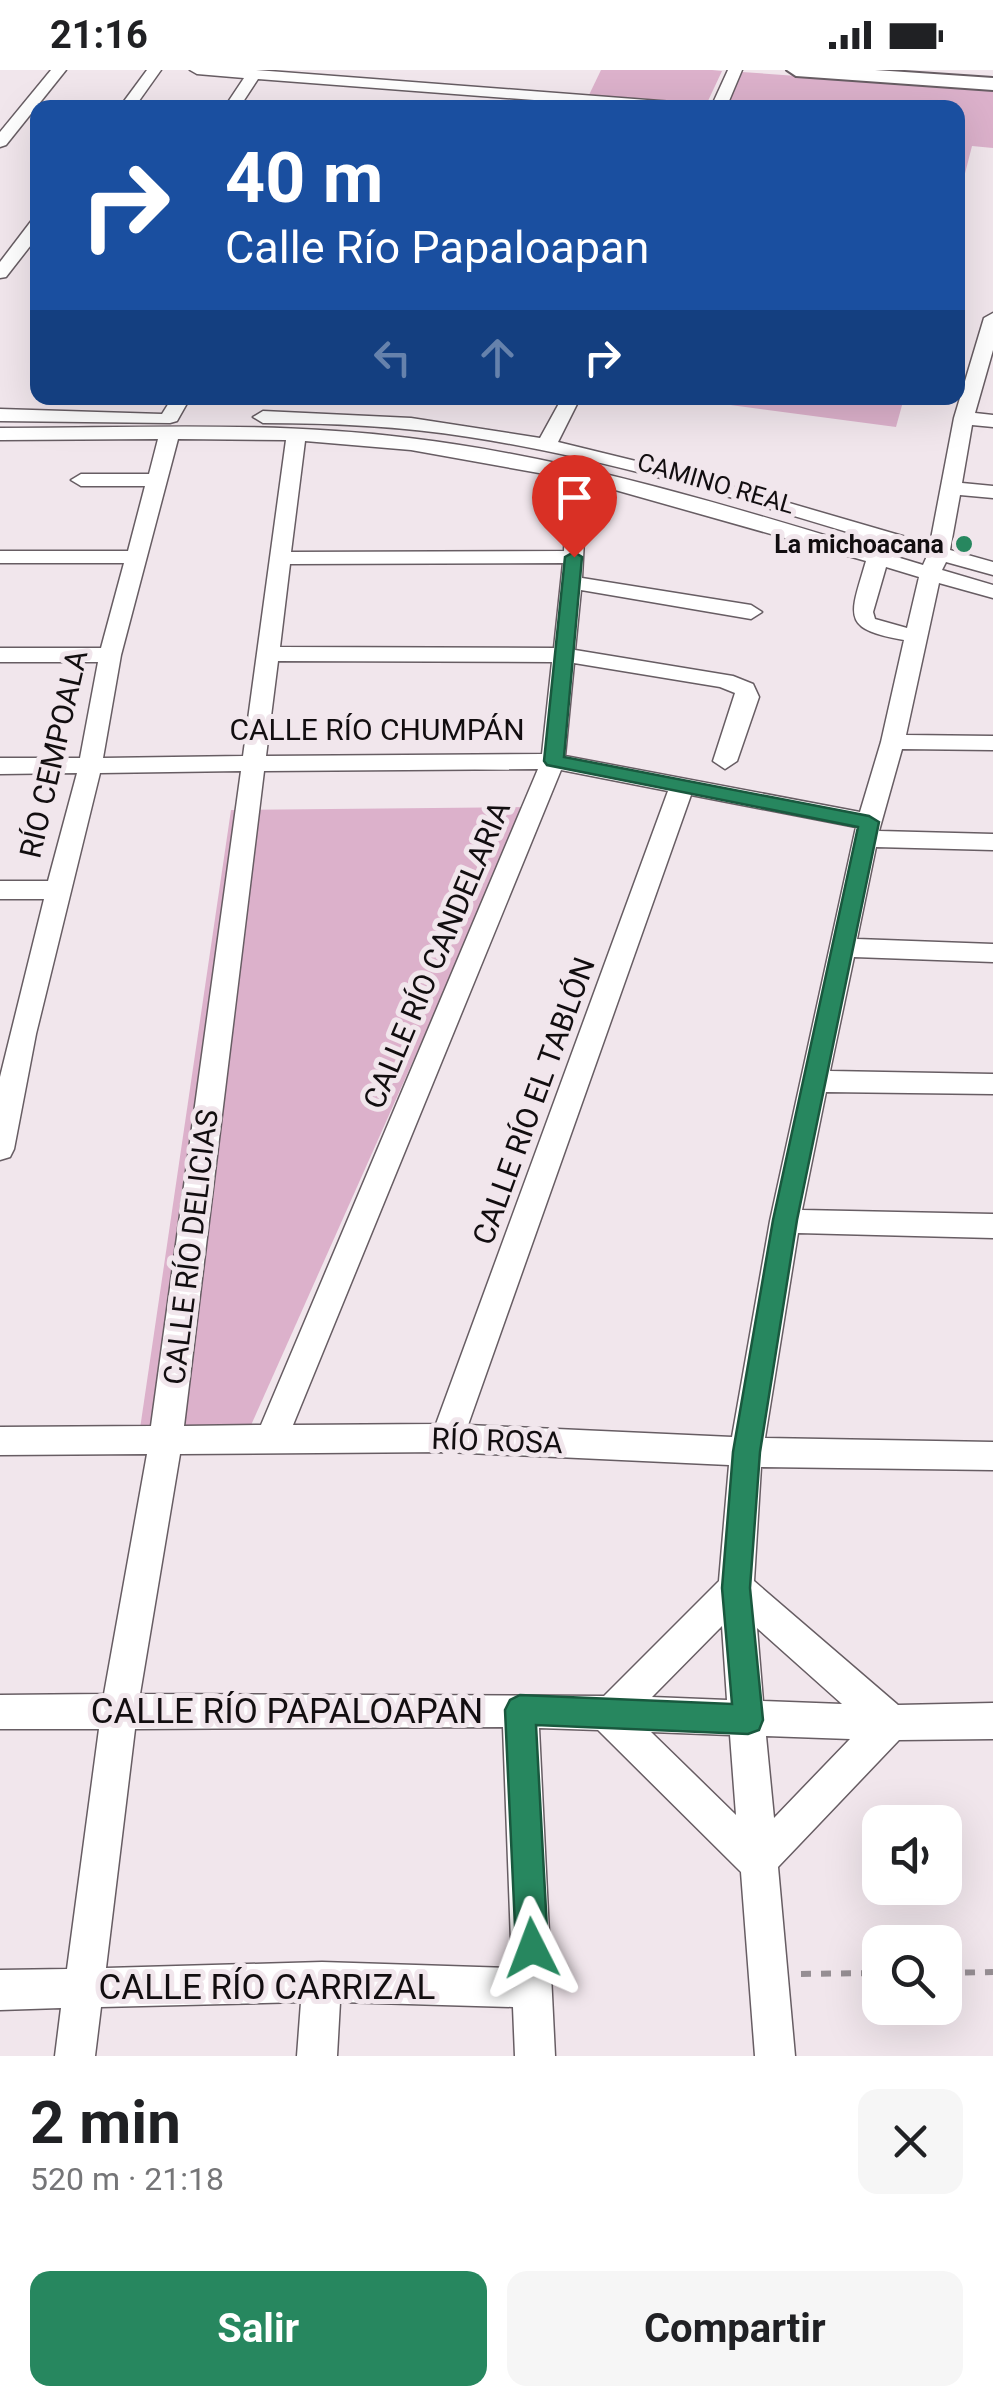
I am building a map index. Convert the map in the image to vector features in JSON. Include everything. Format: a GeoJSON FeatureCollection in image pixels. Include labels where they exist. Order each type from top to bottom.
{"type":"FeatureCollection","features":[{"type":"Feature","properties":{"kind":"main road"},"geometry":{"type":"LineString","coordinates":[[796,70],[993,84]]}},
{"type":"Feature","properties":{"kind":"street"},"geometry":{"type":"LineString","coordinates":[[34,100],[59,70]]}},
{"type":"Feature","properties":{"kind":"street"},"geometry":{"type":"LineString","coordinates":[[132,100],[154,70]]}},
{"type":"Feature","properties":{"kind":"street"},"geometry":{"type":"LineString","coordinates":[[197,70],[360,88],[463,89],[604,100]]}},
{"type":"Feature","properties":{"kind":"street"},"geometry":{"type":"LineString","coordinates":[[722,100],[735,70]]}},
{"type":"Feature","properties":{"kind":"street"},"geometry":{"type":"LineString","coordinates":[[236,100],[254,74]]}},
{"type":"Feature","properties":{"kind":"street"},"geometry":{"type":"LineString","coordinates":[[457,100],[463,89]]}},
{"type":"Feature","properties":{"kind":"street"},"geometry":{"type":"LineString","coordinates":[[0,142],[30,105]]}},
{"type":"Feature","properties":{"kind":"street"},"geometry":{"type":"LineString","coordinates":[[0,239],[30,242]]}},
{"type":"Feature","properties":{"kind":"street"},"geometry":{"type":"LineString","coordinates":[[0,274],[30,243]]}},
{"type":"Feature","properties":{"kind":"street"},"geometry":{"type":"LineString","coordinates":[[775,2056],[736,1588],[746,1452],[785,1220],[868,831],[954,488],[978,419],[993,318]]}},
{"type":"Feature","properties":{"kind":"street"},"geometry":{"type":"LineString","coordinates":[[10,415],[30,397]]}},
{"type":"Feature","properties":{"kind":"street","name":"RÍO CEMPOALA"},"geometry":{"type":"LineString","coordinates":[[0,1149],[11,1034],[57,890],[90,767],[110,655],[178,405]]}},
{"type":"Feature","properties":{"kind":"street","name":"CALLE RÍO DELICIAS"},"geometry":{"type":"LineString","coordinates":[[76,2056],[119,1713],[166,1438],[281,558],[301,427],[312,405]]}},
{"type":"Feature","properties":{"kind":"street"},"geometry":{"type":"LineString","coordinates":[[412,423],[421,405]]}},
{"type":"Feature","properties":{"kind":"street"},"geometry":{"type":"LineString","coordinates":[[546,446],[567,405]]}},
{"type":"Feature","properties":{"kind":"street","name":"CAMINO REAL"},"geometry":{"type":"LineString","coordinates":[[10,415],[83,425]]}},
{"type":"Feature","properties":{"kind":"street","name":"CAMINO REAL"},"geometry":{"type":"LineString","coordinates":[[0,434],[83,425],[301,427],[412,423],[546,446],[661,474],[934,564],[993,592]]}},
{"type":"Feature","properties":{"kind":"street","name":"CAMINO REAL"},"geometry":{"type":"LineString","coordinates":[[301,427],[577,473],[878,557],[993,569]]}},
{"type":"Feature","properties":{"kind":"street","name":"CALLE RÍO CANDELARIA"},"geometry":{"type":"LineString","coordinates":[[270,1442],[554,761],[577,473]]}},
{"type":"Feature","properties":{"kind":"street"},"geometry":{"type":"LineString","coordinates":[[645,492],[661,474]]}},
{"type":"Feature","properties":{"kind":"street"},"geometry":{"type":"LineString","coordinates":[[81,480],[160,480]]}},
{"type":"Feature","properties":{"kind":"street"},"geometry":{"type":"LineString","coordinates":[[954,488],[993,492]]}},
{"type":"Feature","properties":{"kind":"street"},"geometry":{"type":"LineString","coordinates":[[0,557],[134,557]]}},
{"type":"Feature","properties":{"kind":"street"},"geometry":{"type":"LineString","coordinates":[[878,557],[862,612],[865,622],[876,629],[916,636]]}},
{"type":"Feature","properties":{"kind":"street"},"geometry":{"type":"LineString","coordinates":[[281,558],[572,569],[751,612]]}},
{"type":"Feature","properties":{"kind":"street"},"geometry":{"type":"LineString","coordinates":[[268,654],[564,655],[725,681],[744,690],[747,703],[725,762]]}},
{"type":"Feature","properties":{"kind":"street"},"geometry":{"type":"LineString","coordinates":[[0,655],[110,655]]}},
{"type":"Feature","properties":{"kind":"street"},"geometry":{"type":"LineString","coordinates":[[893,742],[993,743]]}},
{"type":"Feature","properties":{"kind":"street","name":"CALLE RÍO CHUMPÁN"},"geometry":{"type":"LineString","coordinates":[[0,766],[554,761],[682,786],[868,831],[993,842]]}},
{"type":"Feature","properties":{"kind":"street","name":"CALLE RÍO EL TABLÓN"},"geometry":{"type":"LineString","coordinates":[[447,1438],[682,786]]}},
{"type":"Feature","properties":{"kind":"street"},"geometry":{"type":"LineString","coordinates":[[0,890],[57,890]]}},
{"type":"Feature","properties":{"kind":"street"},"geometry":{"type":"LineString","coordinates":[[843,948],[993,953]]}},
{"type":"Feature","properties":{"kind":"street"},"geometry":{"type":"LineString","coordinates":[[816,1081],[993,1084]]}},
{"type":"Feature","properties":{"kind":"street"},"geometry":{"type":"LineString","coordinates":[[785,1220],[993,1226]]}},
{"type":"Feature","properties":{"kind":"street","name":"RÍO ROSA"},"geometry":{"type":"LineString","coordinates":[[0,1441],[447,1438],[746,1452],[993,1456]]}},
{"type":"Feature","properties":{"kind":"street"},"geometry":{"type":"LineString","coordinates":[[736,1588],[608,1716],[757,1862]]}},
{"type":"Feature","properties":{"kind":"street"},"geometry":{"type":"LineString","coordinates":[[736,1588],[892,1724],[757,1862]]}},
{"type":"Feature","properties":{"kind":"street"},"geometry":{"type":"LineString","coordinates":[[520,1710],[535,2056]]}},
{"type":"Feature","properties":{"kind":"street","name":"CALLE RÍO PAPALOAPAN"},"geometry":{"type":"LineString","coordinates":[[0,1712],[520,1710],[892,1724],[993,1720]]}},
{"type":"Feature","properties":{"kind":"street"},"geometry":{"type":"LineString","coordinates":[[317,2056],[322,1982]]}},
{"type":"Feature","properties":{"kind":"street","name":"CALLE RÍO CARRIZAL"},"geometry":{"type":"LineString","coordinates":[[0,1990],[322,1982],[534,1988]]}},
{"type":"Feature","properties":{"kind":"path"},"geometry":{"type":"LineString","coordinates":[[962,1973],[993,1972]]}},
{"type":"Feature","properties":{"kind":"path"},"geometry":{"type":"LineString","coordinates":[[768,1974],[862,1973]]}},
{"type":"Feature","properties":{"kind":"shaded area"},"geometry":{"type":"Polygon","coordinates":[[[601,70],[722,71],[708,100],[589,95],[601,70]]]}},
{"type":"Feature","properties":{"kind":"shaded area"},"geometry":{"type":"Polygon","coordinates":[[[742,72],[993,90],[993,148],[972,146],[965,174],[965,100],[729,100],[742,72]]]}},
{"type":"Feature","properties":{"kind":"shaded area"},"geometry":{"type":"Polygon","coordinates":[[[731,405],[902,405],[896,427],[731,405]]]}},
{"type":"Feature","properties":{"kind":"shaded area"},"geometry":{"type":"Polygon","coordinates":[[[526,807],[240,1450],[137,1449],[231,810],[526,807]]]}},
{"type":"Feature","properties":{"kind":"place","name":"La michoacana"},"geometry":{"type":"Point","coordinates":[964,544]}},
{"type":"Feature","properties":{"kind":"route"},"geometry":{"type":"LineString","coordinates":[[532,1948],[520,1710],[748,1720],[736,1588],[746,1452],[785,1220],[869,822],[554,761],[574,557]]}}]}
